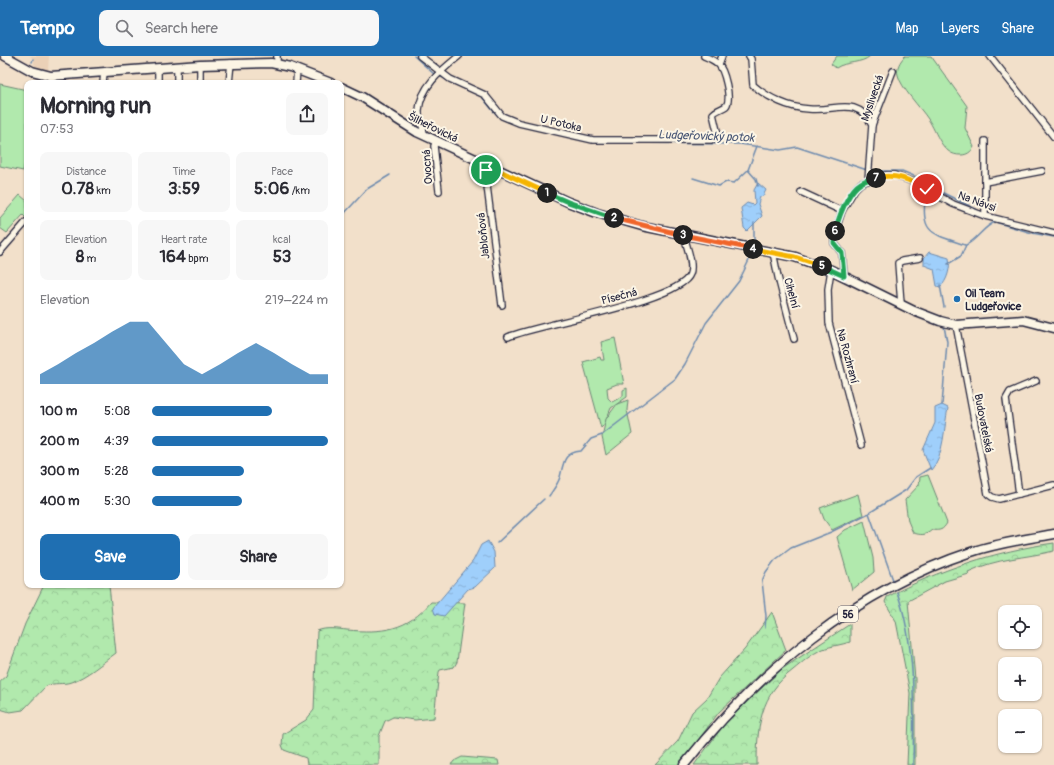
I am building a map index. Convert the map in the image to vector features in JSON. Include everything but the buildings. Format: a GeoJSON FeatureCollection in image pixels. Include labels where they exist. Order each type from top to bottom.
{"type":"FeatureCollection","features":[{"type":"Feature","properties":{"kind":"street"},"geometry":{"type":"LineString","coordinates":[[5,56],[51,80],[104,72],[277,60],[324,80]]}},
{"type":"Feature","properties":{"kind":"street","name":"U Potoka"},"geometry":{"type":"LineString","coordinates":[[420,56],[450,79],[485,95],[502,116],[508,120],[593,140],[711,140],[716,138],[718,135],[713,114],[726,106],[728,101],[723,70],[718,64]]}},
{"type":"Feature","properties":{"kind":"street"},"geometry":{"type":"LineString","coordinates":[[424,135],[424,127],[419,111],[426,89],[440,72],[459,56]]}},
{"type":"Feature","properties":{"kind":"street"},"geometry":{"type":"LineString","coordinates":[[704,56],[718,64],[722,56]]}},
{"type":"Feature","properties":{"kind":"street"},"geometry":{"type":"LineString","coordinates":[[749,56],[751,59],[753,85],[766,95],[788,104],[810,110],[850,106],[862,112],[872,124]]}},
{"type":"Feature","properties":{"kind":"street"},"geometry":{"type":"LineString","coordinates":[[990,56],[1054,137]]}},
{"type":"Feature","properties":{"kind":"street"},"geometry":{"type":"LineString","coordinates":[[229,80],[230,63]]}},
{"type":"Feature","properties":{"kind":"street"},"geometry":{"type":"LineString","coordinates":[[200,65],[200,80]]}},
{"type":"Feature","properties":{"kind":"street"},"geometry":{"type":"LineString","coordinates":[[177,80],[178,66]]}},
{"type":"Feature","properties":{"kind":"street"},"geometry":{"type":"LineString","coordinates":[[158,68],[158,80]]}},
{"type":"Feature","properties":{"kind":"street"},"geometry":{"type":"LineString","coordinates":[[296,80],[297,69]]}},
{"type":"Feature","properties":{"kind":"street","name":"Myslivecká"},"geometry":{"type":"LineString","coordinates":[[868,180],[872,124],[893,71]]}},
{"type":"Feature","properties":{"kind":"street"},"geometry":{"type":"LineString","coordinates":[[103,80],[104,72]]}},
{"type":"Feature","properties":{"kind":"street","name":"Šilheřovická"},"geometry":{"type":"LineString","coordinates":[[344,88],[362,97],[403,124],[424,135],[568,202],[597,213],[642,226],[795,257],[831,270],[928,317],[956,325]]}},
{"type":"Feature","properties":{"kind":"street","name":"Ovocná"},"geometry":{"type":"LineString","coordinates":[[436,141],[434,146],[439,191]]}},
{"type":"Feature","properties":{"kind":"street"},"geometry":{"type":"LineString","coordinates":[[985,141],[985,216]]}},
{"type":"Feature","properties":{"kind":"street","name":"Jabloňová"},"geometry":{"type":"LineString","coordinates":[[487,165],[486,170],[493,245],[502,305]]}},
{"type":"Feature","properties":{"kind":"street"},"geometry":{"type":"LineString","coordinates":[[985,182],[1042,171]]}},
{"type":"Feature","properties":{"kind":"street","name":"Na Návsi"},"geometry":{"type":"LineString","coordinates":[[844,276],[842,253],[834,243],[834,235],[842,211],[855,189],[861,183],[886,176],[902,178],[914,182],[953,204],[985,216],[1054,233]]}},
{"type":"Feature","properties":{"kind":"street"},"geometry":{"type":"LineString","coordinates":[[801,192],[842,211]]}},
{"type":"Feature","properties":{"kind":"street"},"geometry":{"type":"LineString","coordinates":[[0,252],[24,224]]}},
{"type":"Feature","properties":{"kind":"street","name":"Písečná"},"geometry":{"type":"LineString","coordinates":[[508,337],[659,296],[682,284],[690,273],[691,267],[684,235]]}},
{"type":"Feature","properties":{"kind":"street","name":"Cihelní"},"geometry":{"type":"LineString","coordinates":[[773,252],[794,339]]}},
{"type":"Feature","properties":{"kind":"street"},"geometry":{"type":"LineString","coordinates":[[901,304],[898,263],[902,260],[920,258]]}},
{"type":"Feature","properties":{"kind":"street","name":"Na Rozhraní"},"geometry":{"type":"LineString","coordinates":[[831,270],[828,289],[829,323],[861,445]]}},
{"type":"Feature","properties":{"kind":"street"},"geometry":{"type":"LineString","coordinates":[[956,325],[1023,320],[1054,328]]}},
{"type":"Feature","properties":{"kind":"street","name":"Budovatelská"},"geometry":{"type":"LineString","coordinates":[[956,325],[988,494],[992,498],[999,499],[1054,485]]}},
{"type":"Feature","properties":{"kind":"street"},"geometry":{"type":"LineString","coordinates":[[1018,494],[1006,399],[1010,392],[1036,381]]}},
{"type":"Feature","properties":{"kind":"street","name":"56"},"geometry":{"type":"LineString","coordinates":[[684,765],[713,730],[756,687],[817,636],[855,608],[910,577],[954,558],[990,547],[1054,534]]}},
{"type":"Feature","properties":{"kind":"shaded area"},"geometry":{"type":"Polygon","coordinates":[[[30,56],[49,56],[48,71],[34,65],[34,59],[30,56]]]}},
{"type":"Feature","properties":{"kind":"green space"},"geometry":{"type":"Polygon","coordinates":[[[837,56],[870,56],[867,59],[844,64],[836,68],[831,64],[837,56]]]}},
{"type":"Feature","properties":{"kind":"green space"},"geometry":{"type":"Polygon","coordinates":[[[905,56],[931,56],[967,106],[965,128],[974,147],[969,153],[963,155],[949,152],[941,142],[928,119],[903,86],[898,75],[898,67],[905,56]]]}},
{"type":"Feature","properties":{"kind":"green space"},"geometry":{"type":"Polygon","coordinates":[[[0,84],[24,89],[24,167],[23,171],[0,166],[0,84]]]}},
{"type":"Feature","properties":{"kind":"green space"},"geometry":{"type":"Polygon","coordinates":[[[20,195],[24,198],[24,216],[23,215],[7,233],[0,228],[0,218],[20,195]]]}},
{"type":"Feature","properties":{"kind":"green space"},"geometry":{"type":"Polygon","coordinates":[[[615,338],[624,384],[617,384],[607,388],[608,398],[612,402],[623,396],[623,390],[627,388],[627,397],[611,408],[604,425],[601,428],[583,362],[600,357],[601,360],[604,360],[601,342],[615,338]]]}},
{"type":"Feature","properties":{"kind":"green space"},"geometry":{"type":"Polygon","coordinates":[[[628,400],[627,410],[632,434],[606,455],[602,437],[606,419],[617,404],[628,400]]]}},
{"type":"Feature","properties":{"kind":"green space"},"geometry":{"type":"Polygon","coordinates":[[[928,475],[947,523],[941,530],[932,530],[925,534],[913,533],[908,521],[905,500],[919,485],[920,477],[928,475]]]}},
{"type":"Feature","properties":{"kind":"green space"},"geometry":{"type":"Polygon","coordinates":[[[858,494],[863,515],[832,530],[824,519],[820,508],[858,494]]]}},
{"type":"Feature","properties":{"kind":"green space"},"geometry":{"type":"Polygon","coordinates":[[[864,521],[873,558],[874,572],[852,590],[837,537],[845,530],[864,521]]]}},
{"type":"Feature","properties":{"kind":"green space"},"geometry":{"type":"Polygon","coordinates":[[[1054,543],[1054,551],[1000,561],[979,567],[968,572],[969,574],[945,581],[908,601],[915,679],[915,765],[907,765],[910,693],[896,621],[885,602],[887,597],[926,578],[989,556],[1054,543]]]}},
{"type":"Feature","properties":{"kind":"green space"},"geometry":{"type":"Polygon","coordinates":[[[43,588],[109,588],[116,653],[77,680],[68,683],[46,686],[23,710],[10,712],[0,709],[0,681],[6,676],[25,624],[43,588]]]}},
{"type":"Feature","properties":{"kind":"green space"},"geometry":{"type":"Polygon","coordinates":[[[431,602],[465,603],[457,662],[454,667],[440,670],[439,672],[434,718],[415,720],[393,717],[385,721],[379,736],[379,765],[307,765],[306,758],[284,750],[282,745],[283,734],[306,720],[314,710],[317,631],[332,629],[372,631],[393,628],[413,619],[431,602]]]}},
{"type":"Feature","properties":{"kind":"green space"},"geometry":{"type":"Polygon","coordinates":[[[772,612],[786,650],[719,712],[680,765],[655,765],[678,741],[692,712],[707,698],[719,678],[745,649],[772,612]]]}},
{"type":"Feature","properties":{"kind":"green space"},"geometry":{"type":"Polygon","coordinates":[[[850,624],[850,642],[826,648],[815,653],[782,680],[773,690],[767,701],[760,724],[757,765],[694,765],[726,722],[782,669],[850,624]]]}},
{"type":"Feature","properties":{"kind":"green space"},"geometry":{"type":"Polygon","coordinates":[[[462,757],[498,760],[499,765],[451,765],[454,761],[462,757]]]}},
{"type":"Feature","properties":{"kind":"water"},"geometry":{"type":"Polygon","coordinates":[[[758,183],[766,190],[763,196],[760,197],[758,204],[762,216],[747,231],[744,228],[741,208],[747,203],[753,205],[755,203],[754,190],[758,183]]]}},
{"type":"Feature","properties":{"kind":"water"},"geometry":{"type":"Polygon","coordinates":[[[929,252],[949,258],[948,274],[945,282],[940,287],[937,286],[934,269],[924,265],[924,258],[929,252]]]}},
{"type":"Feature","properties":{"kind":"water"},"geometry":{"type":"Polygon","coordinates":[[[942,405],[948,408],[943,441],[939,457],[931,470],[923,450],[935,423],[935,408],[942,405]]]}},
{"type":"Feature","properties":{"kind":"water"},"geometry":{"type":"Polygon","coordinates":[[[488,541],[494,552],[495,568],[475,587],[468,589],[444,616],[435,614],[433,608],[473,561],[481,545],[488,541]]]}},
{"type":"Feature","properties":{"kind":"waterway","name":"Ludgeřovický potok"},"geometry":{"type":"LineString","coordinates":[[414,56],[434,74]]}},
{"type":"Feature","properties":{"kind":"waterway","name":"Ludgeřovický potok"},"geometry":{"type":"LineString","coordinates":[[439,76],[479,95]]}},
{"type":"Feature","properties":{"kind":"waterway","name":"Ludgeřovický potok"},"geometry":{"type":"LineString","coordinates":[[482,97],[499,116],[513,123]]}},
{"type":"Feature","properties":{"kind":"waterway","name":"Ludgeřovický potok"},"geometry":{"type":"LineString","coordinates":[[534,129],[588,141]]}},
{"type":"Feature","properties":{"kind":"waterway","name":"Ludgeřovický potok"},"geometry":{"type":"LineString","coordinates":[[618,143],[740,144],[780,150],[797,147],[867,170]]}},
{"type":"Feature","properties":{"kind":"waterway"},"geometry":{"type":"LineString","coordinates":[[757,146],[748,170],[756,179],[758,186]]}},
{"type":"Feature","properties":{"kind":"waterway"},"geometry":{"type":"LineString","coordinates":[[693,178],[719,186],[726,182],[734,183],[748,170]]}},
{"type":"Feature","properties":{"kind":"waterway","name":"Ludgeřovický potok"},"geometry":{"type":"LineString","coordinates":[[871,171],[902,171],[928,182],[939,191],[976,209]]}},
{"type":"Feature","properties":{"kind":"waterway"},"geometry":{"type":"LineString","coordinates":[[344,214],[367,189],[390,175]]}},
{"type":"Feature","properties":{"kind":"waterway"},"geometry":{"type":"LineString","coordinates":[[926,194],[924,207],[927,225],[937,235],[965,245]]}},
{"type":"Feature","properties":{"kind":"waterway","name":"Ludgeřovický potok"},"geometry":{"type":"LineString","coordinates":[[948,264],[961,256],[966,245],[995,222],[1032,233],[1054,237]]}},
{"type":"Feature","properties":{"kind":"waterway"},"geometry":{"type":"LineString","coordinates":[[754,223],[754,246]]}},
{"type":"Feature","properties":{"kind":"waterway"},"geometry":{"type":"LineString","coordinates":[[549,496],[558,482],[565,459],[568,456],[575,452],[581,451],[591,439],[602,435],[675,379],[685,364],[706,323],[739,281],[753,252]]}},
{"type":"Feature","properties":{"kind":"waterway"},"geometry":{"type":"LineString","coordinates":[[940,285],[944,307]]}},
{"type":"Feature","properties":{"kind":"waterway"},"geometry":{"type":"LineString","coordinates":[[942,405],[947,342],[944,326]]}},
{"type":"Feature","properties":{"kind":"waterway"},"geometry":{"type":"LineString","coordinates":[[765,628],[766,616],[762,581],[766,572],[775,560],[791,548],[831,532],[869,513],[906,490],[916,477],[930,468]]}},
{"type":"Feature","properties":{"kind":"waterway"},"geometry":{"type":"LineString","coordinates":[[497,543],[544,499]]}},
{"type":"Feature","properties":{"kind":"waterway"},"geometry":{"type":"LineString","coordinates":[[869,513],[893,580]]}},
{"type":"Feature","properties":{"kind":"waterway"},"geometry":{"type":"LineString","coordinates":[[897,592],[908,634],[911,656],[914,722],[913,765]]}},
{"type":"Feature","properties":{"kind":"place","name":"Oil Team Ludgeřovice"},"geometry":{"type":"Point","coordinates":[957,299]}},
{"type":"Feature","properties":{"kind":"route"},"geometry":{"type":"LineString","coordinates":[[486,170],[487,165],[568,202],[626,222],[795,257],[812,262],[844,276],[842,253],[834,243],[834,235],[842,211],[855,189],[861,183],[868,180],[894,175],[914,182],[927,189]]}}]}
